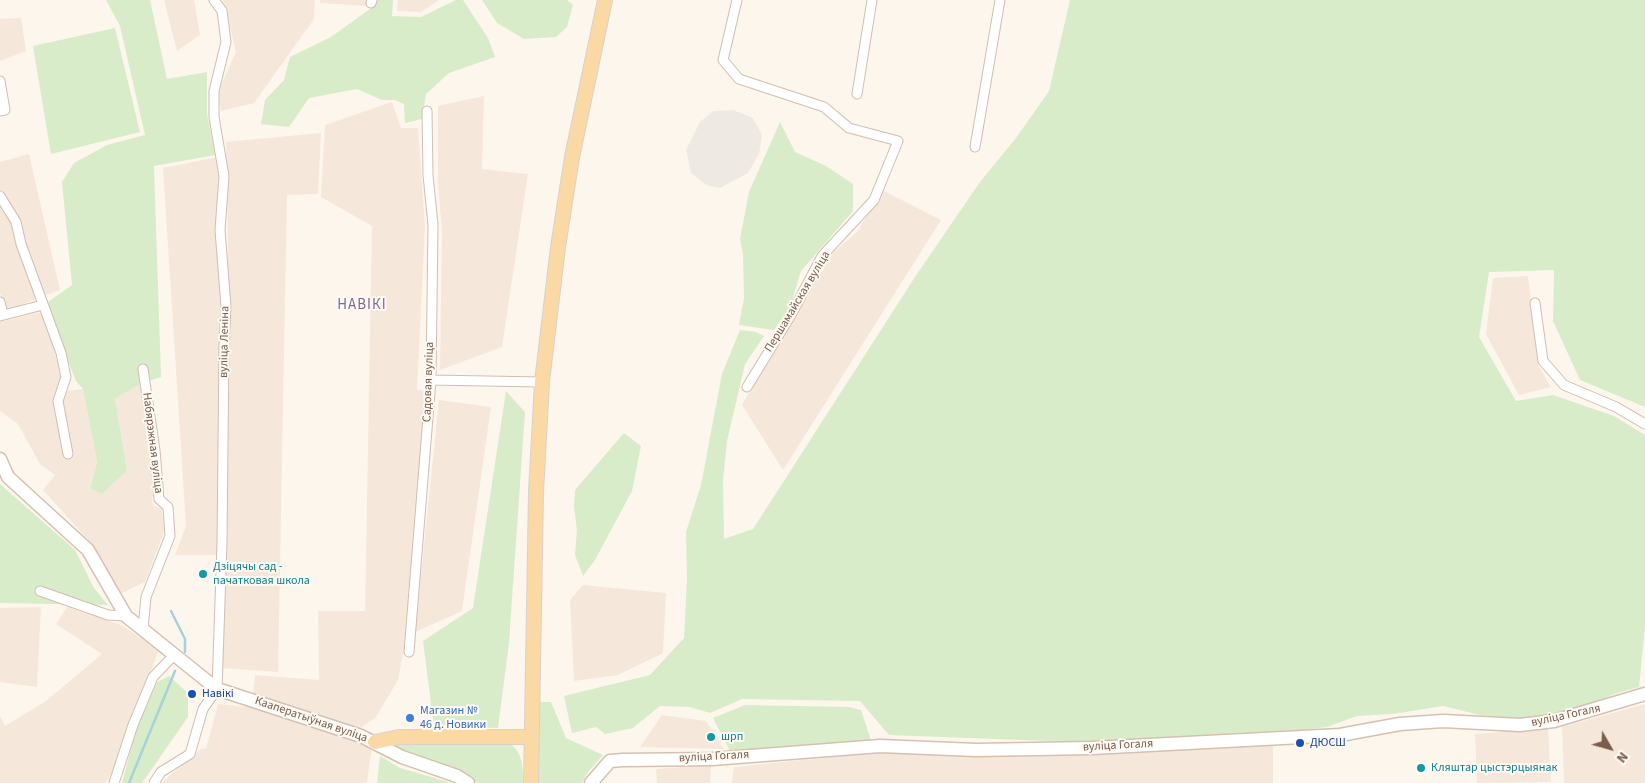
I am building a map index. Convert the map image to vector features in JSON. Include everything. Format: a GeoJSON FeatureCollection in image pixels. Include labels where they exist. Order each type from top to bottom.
{"type":"FeatureCollection","features":[{"type":"Feature","properties":{"kind":"main road"},"geometry":{"type":"LineString","coordinates":[[531,783],[536,492],[542,382],[558,247],[572,156],[605,0]]}},
{"type":"Feature","properties":{"kind":"main road"},"geometry":{"type":"LineString","coordinates":[[375,742],[399,737],[532,737]]}},
{"type":"Feature","properties":{"kind":"street","name":"вуліца Леніна"},"geometry":{"type":"LineString","coordinates":[[214,0],[222,11],[226,42],[214,90],[214,117],[224,176],[220,230],[226,307],[217,689]]}},
{"type":"Feature","properties":{"kind":"street","name":"Першамайская вуліца"},"geometry":{"type":"LineString","coordinates":[[737,0],[723,60],[739,79],[824,107],[849,128],[898,141],[874,200],[822,256],[791,315],[747,387]]}},
{"type":"Feature","properties":{"kind":"street"},"geometry":{"type":"LineString","coordinates":[[857,94],[872,0]]}},
{"type":"Feature","properties":{"kind":"street"},"geometry":{"type":"LineString","coordinates":[[975,147],[998,0]]}},
{"type":"Feature","properties":{"kind":"street"},"geometry":{"type":"LineString","coordinates":[[0,81],[5,110],[0,111]]}},
{"type":"Feature","properties":{"kind":"street","name":"Садовая вуліца"},"geometry":{"type":"LineString","coordinates":[[409,652],[431,380],[433,225],[428,175],[427,111]]}},
{"type":"Feature","properties":{"kind":"street"},"geometry":{"type":"LineString","coordinates":[[0,196],[16,222],[21,244],[61,353],[66,377],[58,401],[68,454]]}},
{"type":"Feature","properties":{"kind":"street"},"geometry":{"type":"LineString","coordinates":[[0,302],[2,316],[43,305]]}},
{"type":"Feature","properties":{"kind":"street"},"geometry":{"type":"LineString","coordinates":[[1535,303],[1543,361],[1564,385],[1616,407],[1645,424]]}},
{"type":"Feature","properties":{"kind":"street","name":"Набярэжная вуліца"},"geometry":{"type":"LineString","coordinates":[[143,369],[155,450],[159,499],[168,507],[170,536],[146,597],[143,629]]}},
{"type":"Feature","properties":{"kind":"street"},"geometry":{"type":"LineString","coordinates":[[431,380],[542,382]]}},
{"type":"Feature","properties":{"kind":"street"},"geometry":{"type":"LineString","coordinates":[[0,459],[8,477],[88,550],[126,616],[217,689],[203,709],[190,754],[161,772],[154,783]]}},
{"type":"Feature","properties":{"kind":"street"},"geometry":{"type":"LineString","coordinates":[[40,590],[108,614],[126,616]]}},
{"type":"Feature","properties":{"kind":"street"},"geometry":{"type":"LineString","coordinates":[[114,783],[133,725],[153,677],[175,654]]}},
{"type":"Feature","properties":{"kind":"street","name":"Кааператыўная вуліца"},"geometry":{"type":"LineString","coordinates":[[217,689],[375,742],[402,757],[457,776],[468,783]]}},
{"type":"Feature","properties":{"kind":"street","name":"вуліца Гогаля"},"geometry":{"type":"LineString","coordinates":[[593,781],[610,761],[623,760],[712,759],[880,746],[976,750],[1092,748],[1340,735],[1400,724],[1443,721],[1520,725],[1554,721],[1645,694]]}},
{"type":"Feature","properties":{"kind":"shaded area"},"geometry":{"type":"Polygon","coordinates":[[[164,0],[194,0],[200,35],[177,51],[164,0]]]}},
{"type":"Feature","properties":{"kind":"shaded area"},"geometry":{"type":"Polygon","coordinates":[[[222,0],[315,0],[314,19],[254,103],[221,111],[218,92],[236,52],[226,9],[222,0]]]}},
{"type":"Feature","properties":{"kind":"shaded area"},"geometry":{"type":"Polygon","coordinates":[[[320,0],[369,0],[368,6],[320,3],[320,0]]]}},
{"type":"Feature","properties":{"kind":"shaded area"},"geometry":{"type":"Polygon","coordinates":[[[398,0],[439,0],[421,12],[397,11],[398,0]]]}},
{"type":"Feature","properties":{"kind":"shaded area"},"geometry":{"type":"Polygon","coordinates":[[[21,18],[26,51],[0,61],[0,19],[21,18]]]}},
{"type":"Feature","properties":{"kind":"shaded area"},"geometry":{"type":"Polygon","coordinates":[[[484,96],[482,169],[528,174],[502,347],[440,370],[442,232],[438,183],[438,106],[484,96]]]}},
{"type":"Feature","properties":{"kind":"shaded area"},"geometry":{"type":"Polygon","coordinates":[[[392,102],[401,128],[418,128],[425,226],[417,390],[426,391],[404,649],[398,680],[376,717],[361,728],[253,695],[255,675],[319,680],[318,611],[365,611],[372,226],[321,197],[325,125],[392,102]]]}},
{"type":"Feature","properties":{"kind":"shaded area"},"geometry":{"type":"Polygon","coordinates":[[[733,110],[753,118],[762,135],[759,154],[748,173],[720,188],[706,185],[691,173],[686,150],[700,122],[713,111],[733,110]]]}},
{"type":"Feature","properties":{"kind":"shaded area"},"geometry":{"type":"Polygon","coordinates":[[[321,133],[318,194],[287,195],[278,672],[221,668],[228,243],[226,142],[321,133]]]}},
{"type":"Feature","properties":{"kind":"shaded area"},"geometry":{"type":"Polygon","coordinates":[[[29,154],[60,290],[7,310],[0,293],[0,162],[29,154]]]}},
{"type":"Feature","properties":{"kind":"shaded area"},"geometry":{"type":"Polygon","coordinates":[[[218,157],[221,178],[222,307],[217,555],[175,555],[186,526],[163,168],[218,157]]]}},
{"type":"Feature","properties":{"kind":"shaded area"},"geometry":{"type":"Polygon","coordinates":[[[882,190],[941,220],[783,470],[742,405],[828,257],[857,232],[882,190]]]}},
{"type":"Feature","properties":{"kind":"shaded area"},"geometry":{"type":"Polygon","coordinates":[[[1528,276],[1538,365],[1551,387],[1519,395],[1486,334],[1493,278],[1528,276]]]}},
{"type":"Feature","properties":{"kind":"shaded area"},"geometry":{"type":"Polygon","coordinates":[[[42,312],[62,376],[58,392],[83,389],[97,462],[90,487],[127,470],[115,399],[140,384],[155,497],[152,497],[153,506],[162,508],[164,532],[145,582],[118,595],[90,542],[43,490],[55,475],[40,464],[18,424],[0,411],[0,322],[42,312]]]}},
{"type":"Feature","properties":{"kind":"shaded area"},"geometry":{"type":"Polygon","coordinates":[[[439,400],[491,407],[462,611],[415,632],[439,400]]]}},
{"type":"Feature","properties":{"kind":"shaded area"},"geometry":{"type":"Polygon","coordinates":[[[583,585],[666,593],[663,653],[618,675],[574,681],[570,600],[583,585]]]}},
{"type":"Feature","properties":{"kind":"shaded area"},"geometry":{"type":"Polygon","coordinates":[[[41,607],[37,687],[0,682],[0,608],[41,607]]]}},
{"type":"Feature","properties":{"kind":"shaded area"},"geometry":{"type":"Polygon","coordinates":[[[67,607],[119,624],[159,649],[118,762],[106,783],[0,783],[0,716],[5,726],[46,701],[102,654],[56,624],[67,607]]]}},
{"type":"Feature","properties":{"kind":"shaded area"},"geometry":{"type":"Polygon","coordinates":[[[218,704],[249,707],[372,745],[367,783],[161,783],[202,748],[206,749],[218,704]]]}},
{"type":"Feature","properties":{"kind":"shaded area"},"geometry":{"type":"Polygon","coordinates":[[[1645,704],[1645,783],[1564,783],[1562,727],[1645,704]]]}},
{"type":"Feature","properties":{"kind":"shaded area"},"geometry":{"type":"Polygon","coordinates":[[[662,715],[706,721],[724,749],[640,747],[662,715]]]}},
{"type":"Feature","properties":{"kind":"shaded area"},"geometry":{"type":"Polygon","coordinates":[[[1548,728],[1551,782],[1477,783],[1475,734],[1548,728]]]}},
{"type":"Feature","properties":{"kind":"shaded area"},"geometry":{"type":"Polygon","coordinates":[[[1273,745],[1273,783],[732,783],[734,767],[881,752],[1006,753],[1273,745]]]}},
{"type":"Feature","properties":{"kind":"shaded area"},"geometry":{"type":"Polygon","coordinates":[[[711,765],[710,783],[657,783],[656,769],[711,765]]]}},
{"type":"Feature","properties":{"kind":"green space"},"geometry":{"type":"Polygon","coordinates":[[[106,0],[150,0],[167,79],[207,72],[207,114],[215,155],[154,166],[161,377],[140,384],[115,399],[127,470],[102,494],[90,488],[97,462],[83,389],[76,381],[45,304],[72,285],[62,182],[74,163],[107,145],[145,135],[120,26],[106,0]]]}},
{"type":"Feature","properties":{"kind":"green space"},"geometry":{"type":"Polygon","coordinates":[[[375,0],[393,0],[392,16],[421,17],[456,0],[463,0],[488,38],[495,57],[449,73],[426,94],[422,119],[405,123],[404,104],[395,100],[382,100],[357,89],[309,98],[289,127],[261,124],[265,100],[284,80],[290,57],[331,37],[374,6],[375,0]]]}},
{"type":"Feature","properties":{"kind":"green space"},"geometry":{"type":"Polygon","coordinates":[[[482,0],[567,0],[573,5],[567,27],[556,37],[524,39],[497,23],[482,0]]]}},
{"type":"Feature","properties":{"kind":"green space"},"geometry":{"type":"Polygon","coordinates":[[[1070,0],[1645,0],[1645,407],[1580,380],[1553,321],[1554,270],[1489,272],[1479,337],[1516,401],[1553,395],[1614,416],[1645,435],[1645,626],[1639,687],[1614,694],[1578,711],[1518,719],[1480,715],[1443,706],[1393,714],[1357,716],[1327,727],[1278,733],[1075,742],[889,735],[860,701],[742,699],[710,713],[690,707],[660,706],[633,728],[605,734],[596,727],[572,733],[564,696],[650,675],[684,638],[687,579],[686,532],[701,485],[722,374],[740,330],[756,332],[764,336],[745,364],[727,441],[723,481],[724,539],[753,529],[915,277],[980,182],[1016,138],[1049,91],[1070,0]]]}},
{"type":"Feature","properties":{"kind":"green space"},"geometry":{"type":"Polygon","coordinates":[[[115,28],[140,132],[51,154],[33,46],[115,28]]]}},
{"type":"Feature","properties":{"kind":"green space"},"geometry":{"type":"Polygon","coordinates":[[[780,122],[795,152],[826,166],[853,184],[853,211],[801,271],[790,307],[774,330],[739,325],[744,298],[743,254],[740,239],[749,192],[780,122]]]}},
{"type":"Feature","properties":{"kind":"green space"},"geometry":{"type":"Polygon","coordinates":[[[506,391],[525,412],[509,643],[498,728],[434,726],[423,641],[473,608],[506,391]]]}},
{"type":"Feature","properties":{"kind":"green space"},"geometry":{"type":"Polygon","coordinates":[[[624,433],[641,446],[632,491],[595,560],[583,576],[575,555],[577,530],[574,507],[575,490],[624,433]]]}},
{"type":"Feature","properties":{"kind":"green space"},"geometry":{"type":"Polygon","coordinates":[[[0,484],[75,550],[94,588],[108,605],[0,603],[0,484]]]}},
{"type":"Feature","properties":{"kind":"green space"},"geometry":{"type":"Polygon","coordinates":[[[169,676],[188,693],[188,717],[142,783],[122,783],[136,729],[157,682],[169,676]]]}},
{"type":"Feature","properties":{"kind":"green space"},"geometry":{"type":"Polygon","coordinates":[[[540,702],[551,702],[566,738],[603,755],[588,772],[582,783],[538,783],[540,702]]]}},
{"type":"Feature","properties":{"kind":"green space"},"geometry":{"type":"Polygon","coordinates":[[[745,705],[849,707],[861,710],[871,740],[730,751],[713,718],[745,705]]]}},
{"type":"Feature","properties":{"kind":"green space"},"geometry":{"type":"Polygon","coordinates":[[[507,741],[516,750],[521,759],[523,783],[477,783],[460,771],[400,753],[395,748],[397,743],[507,741]]]}},
{"type":"Feature","properties":{"kind":"green space"},"geometry":{"type":"Polygon","coordinates":[[[380,756],[400,768],[452,783],[377,783],[380,756]]]}},
{"type":"Feature","properties":{"kind":"waterway"},"geometry":{"type":"LineString","coordinates":[[171,611],[185,639],[185,652]]}},
{"type":"Feature","properties":{"kind":"waterway"},"geometry":{"type":"LineString","coordinates":[[129,783],[175,671]]}},
{"type":"Feature","properties":{"kind":"place","name":"Дзіцячы сад - пачатковая школа"},"geometry":{"type":"Point","coordinates":[203,574]}},
{"type":"Feature","properties":{"kind":"place","name":"Навікі"},"geometry":{"type":"Point","coordinates":[192,694]}},
{"type":"Feature","properties":{"kind":"place","name":"Магазин № 46 д. Новики"},"geometry":{"type":"Point","coordinates":[410,718]}},
{"type":"Feature","properties":{"kind":"place","name":"шрп"},"geometry":{"type":"Point","coordinates":[711,737]}},
{"type":"Feature","properties":{"kind":"place","name":"ДЮСШ"},"geometry":{"type":"Point","coordinates":[1300,743]}},
{"type":"Feature","properties":{"kind":"place","name":"Кляштар цыстэрцыянак"},"geometry":{"type":"Point","coordinates":[1421,768]}},
{"type":"Feature","properties":{"kind":"district","name":"НАВІКІ"},"geometry":{"type":"Point","coordinates":[362,306]}}]}
